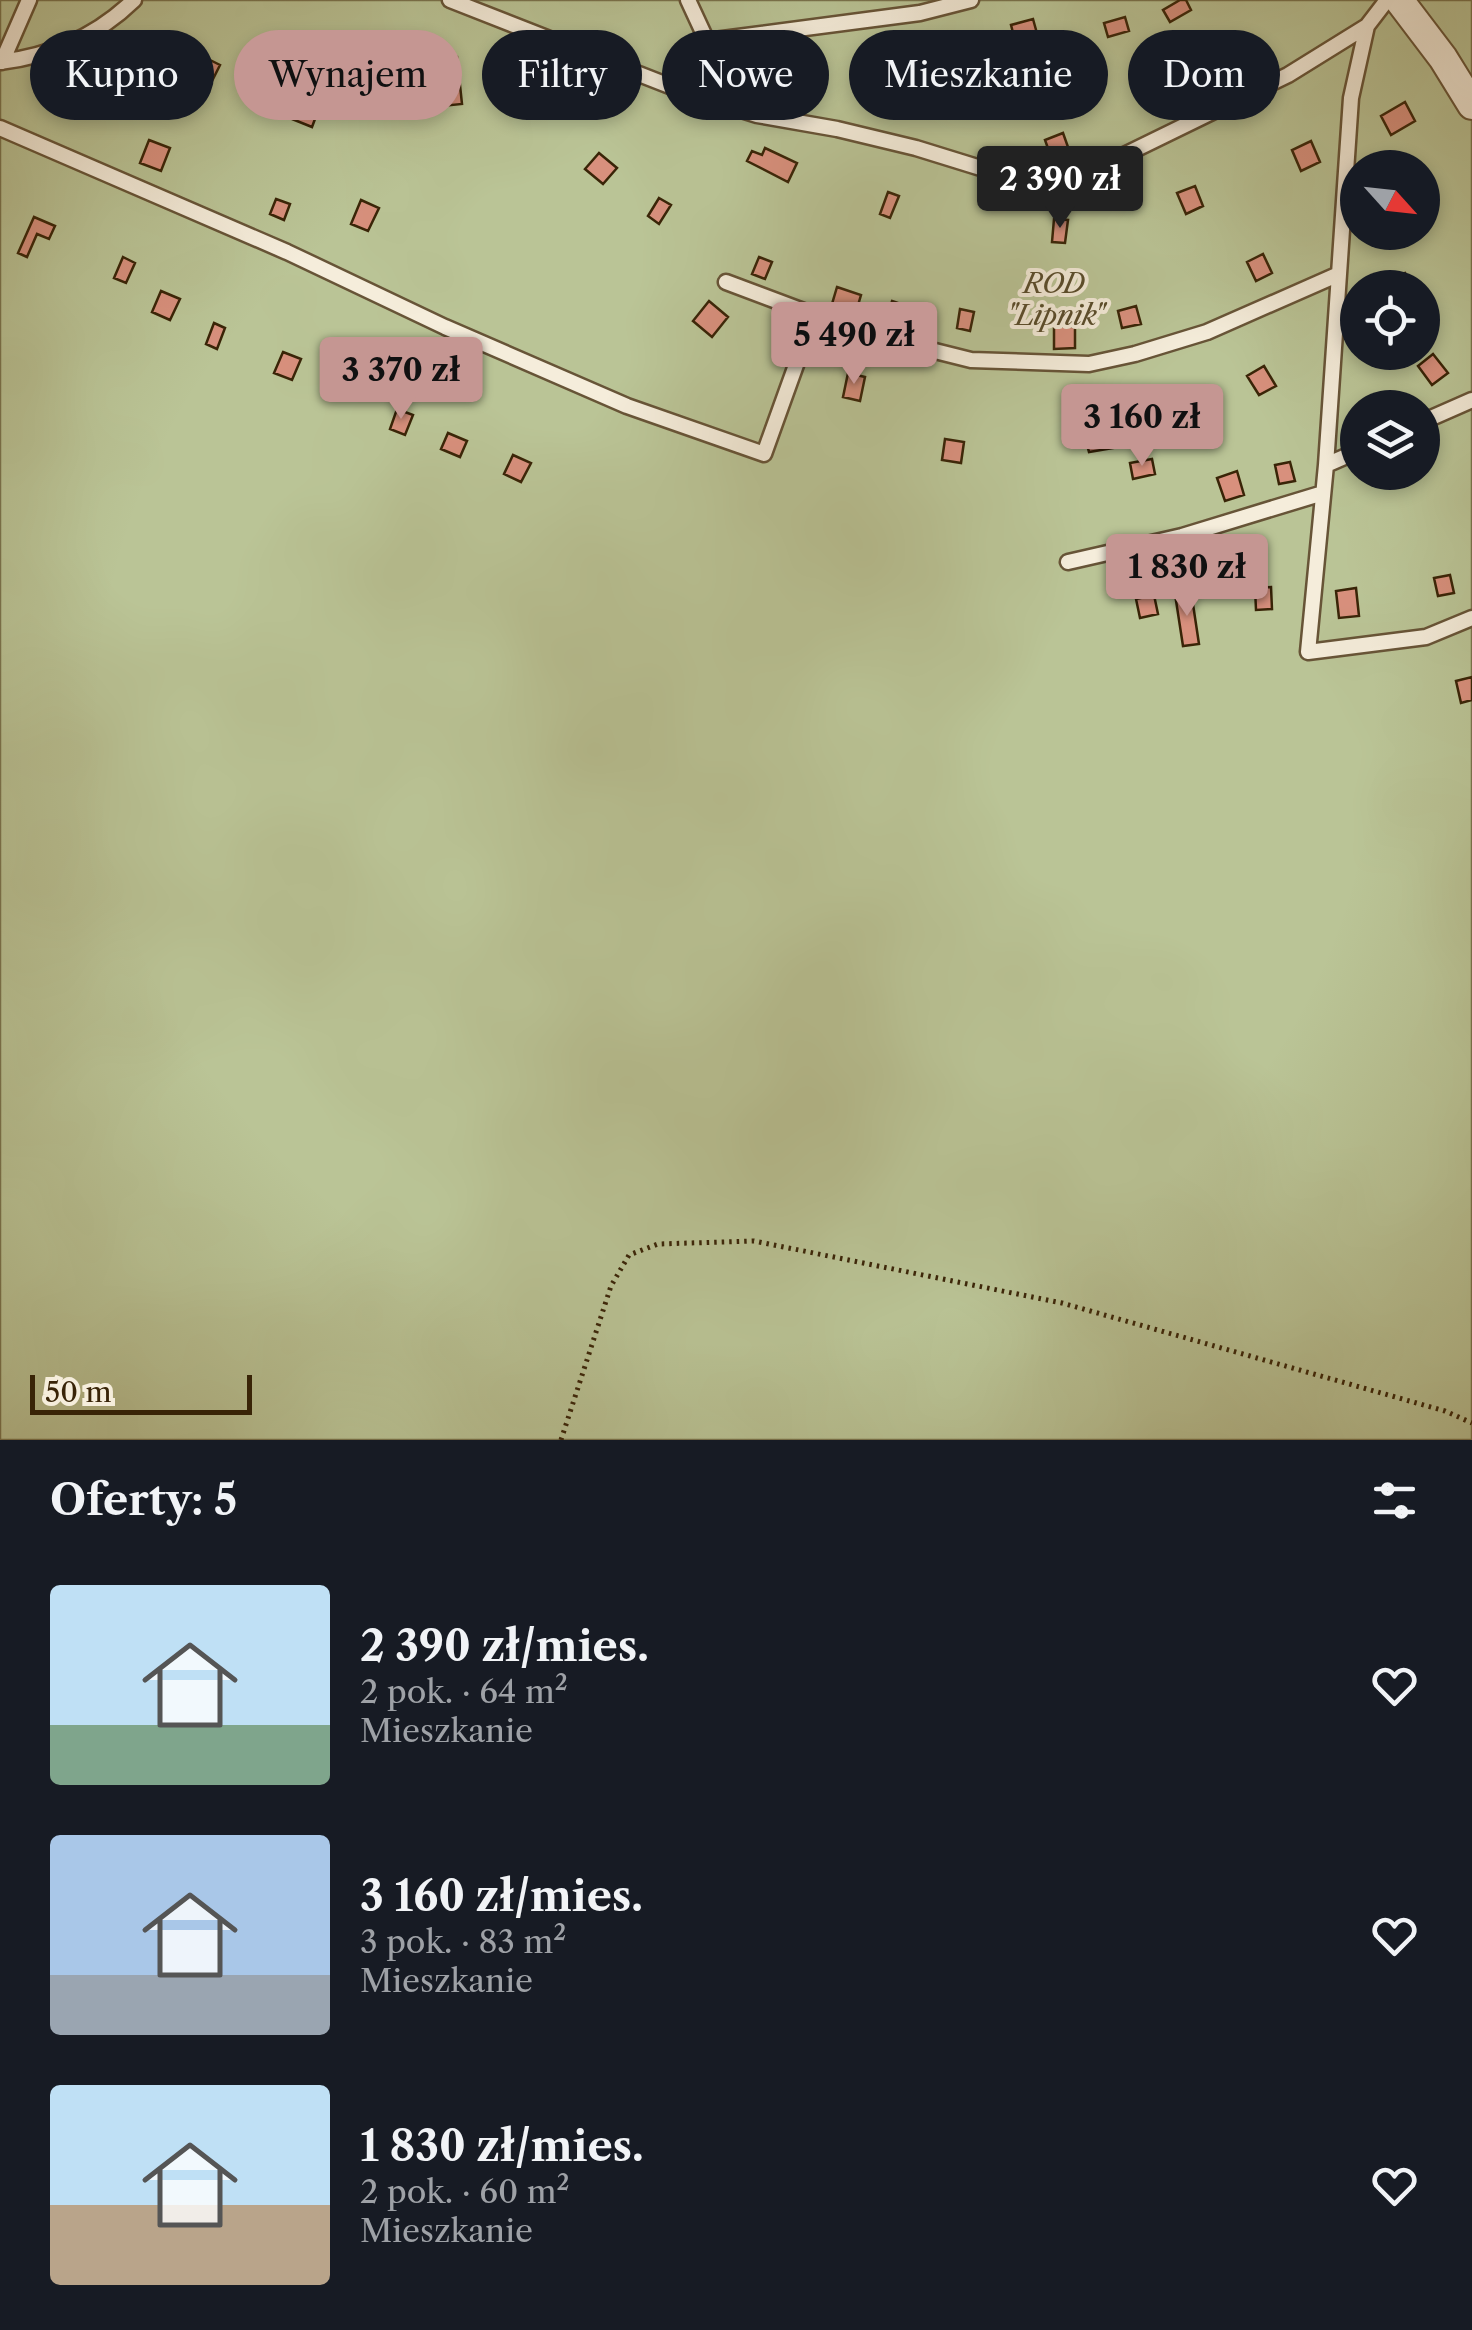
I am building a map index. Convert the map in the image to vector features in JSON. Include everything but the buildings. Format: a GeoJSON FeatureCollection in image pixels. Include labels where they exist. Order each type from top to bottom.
{"type":"FeatureCollection","features":[{"type":"Feature","properties":{"kind":"street"},"geometry":{"type":"LineString","coordinates":[[1398,0],[1444,58],[1472,105]]}},
{"type":"Feature","properties":{"kind":"lane"},"geometry":{"type":"LineString","coordinates":[[1,62],[29,0]]}},
{"type":"Feature","properties":{"kind":"lane"},"geometry":{"type":"LineString","coordinates":[[1,62],[42,55],[85,37],[134,0]]}},
{"type":"Feature","properties":{"kind":"lane"},"geometry":{"type":"LineString","coordinates":[[450,0],[740,110],[900,144],[1035,182],[1061,178],[1118,158],[1288,75],[1367,26],[1387,0]]}},
{"type":"Feature","properties":{"kind":"lane"},"geometry":{"type":"LineString","coordinates":[[688,0],[707,41],[920,13],[970,0]]}},
{"type":"Feature","properties":{"kind":"lane"},"geometry":{"type":"LineString","coordinates":[[1367,26],[1351,98],[1326,465],[1308,652],[1426,638],[1472,618]]}},
{"type":"Feature","properties":{"kind":"lane"},"geometry":{"type":"LineString","coordinates":[[0,128],[609,398],[764,454],[814,315]]}},
{"type":"Feature","properties":{"kind":"lane"},"geometry":{"type":"LineString","coordinates":[[726,282],[814,315],[971,360],[1089,364],[1207,332],[1339,274]]}},
{"type":"Feature","properties":{"kind":"lane"},"geometry":{"type":"LineString","coordinates":[[1440,414],[1472,400]]}},
{"type":"Feature","properties":{"kind":"lane"},"geometry":{"type":"LineString","coordinates":[[1326,465],[1340,459]]}},
{"type":"Feature","properties":{"kind":"lane"},"geometry":{"type":"LineString","coordinates":[[1068,562],[1182,536],[1323,493]]}},
{"type":"Feature","properties":{"kind":"path"},"geometry":{"type":"LineString","coordinates":[[561,1440],[611,1286],[628,1255],[658,1244],[754,1240],[1062,1303],[1445,1412],[1472,1424]]}},
{"type":"Feature","properties":{"kind":"green space","name":"ROD \"Lipnik\""},"geometry":{"type":"Polygon","coordinates":[[[0,0],[1472,0],[1472,1440],[0,1440],[0,0]]]}}]}
